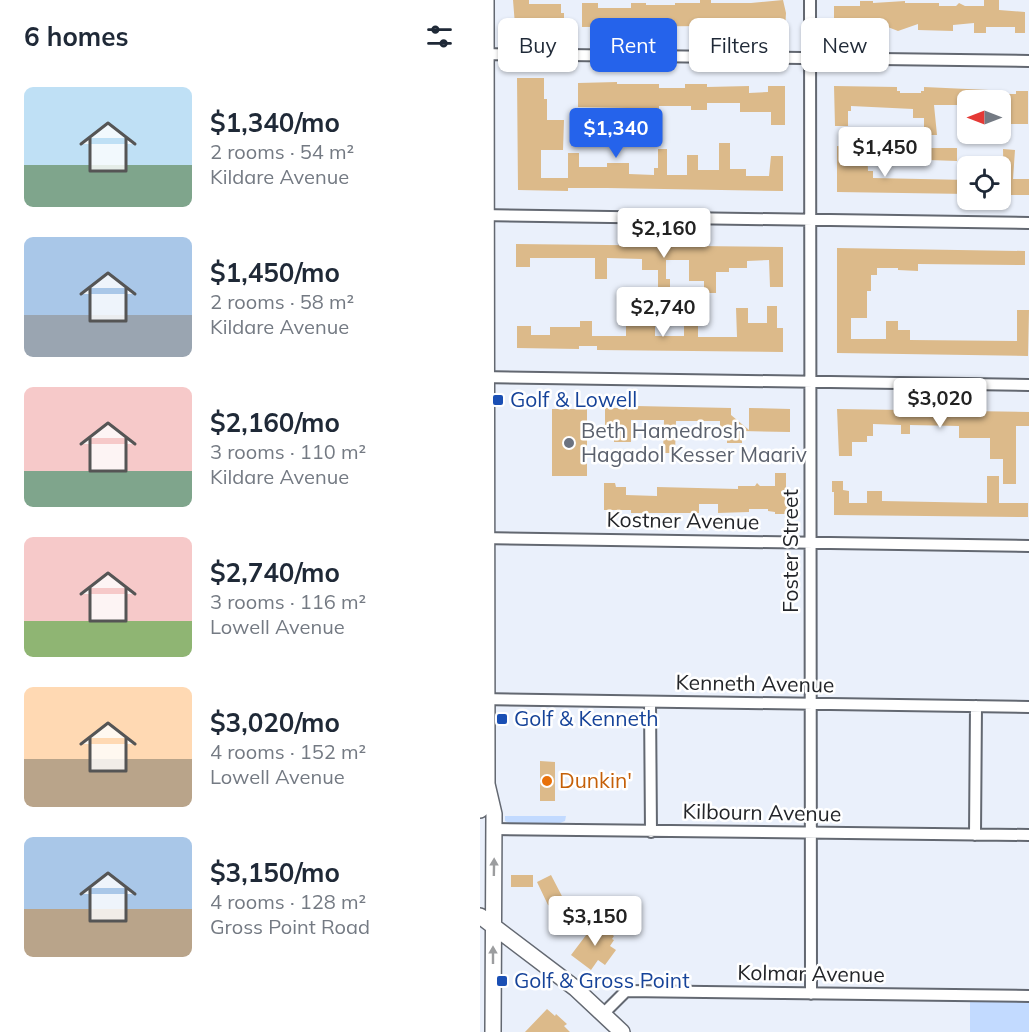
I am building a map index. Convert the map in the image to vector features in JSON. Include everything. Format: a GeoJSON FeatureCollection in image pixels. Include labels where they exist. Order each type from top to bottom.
{"type":"FeatureCollection","features":[{"type":"Feature","properties":{"kind":"main road"},"geometry":{"type":"LineString","coordinates":[[486,0],[483,54],[483,700],[487,784],[494,814],[494,1032]]}},
{"type":"Feature","properties":{"kind":"main road"},"geometry":{"type":"LineString","coordinates":[[480,810],[487,784]]}},
{"type":"Feature","properties":{"kind":"main road"},"geometry":{"type":"LineString","coordinates":[[480,916],[575,988],[622,1032]]}},
{"type":"Feature","properties":{"kind":"street","name":"Foster Street"},"geometry":{"type":"LineString","coordinates":[[810,0],[810,18]]}},
{"type":"Feature","properties":{"kind":"street"},"geometry":{"type":"LineString","coordinates":[[483,54],[801,58]]}},
{"type":"Feature","properties":{"kind":"street"},"geometry":{"type":"LineString","coordinates":[[889,59],[1029,61]]}},
{"type":"Feature","properties":{"kind":"street","name":"Foster Street"},"geometry":{"type":"LineString","coordinates":[[810,72],[811,994]]}},
{"type":"Feature","properties":{"kind":"street"},"geometry":{"type":"LineString","coordinates":[[483,215],[1029,223]]}},
{"type":"Feature","properties":{"kind":"street"},"geometry":{"type":"LineString","coordinates":[[483,377],[1029,385]]}},
{"type":"Feature","properties":{"kind":"street","name":"Kostner Avenue"},"geometry":{"type":"LineString","coordinates":[[483,538],[1029,546]]}},
{"type":"Feature","properties":{"kind":"street","name":"Kenneth Avenue"},"geometry":{"type":"LineString","coordinates":[[483,700],[1029,707]]}},
{"type":"Feature","properties":{"kind":"street"},"geometry":{"type":"LineString","coordinates":[[650,702],[651,832]]}},
{"type":"Feature","properties":{"kind":"street"},"geometry":{"type":"LineString","coordinates":[[975,835],[976,706]]}},
{"type":"Feature","properties":{"kind":"street","name":"Kilbourn Avenue"},"geometry":{"type":"LineString","coordinates":[[494,829],[1029,835]]}},
{"type":"Feature","properties":{"kind":"street","name":"Kolmar Avenue"},"geometry":{"type":"LineString","coordinates":[[603,1014],[626,991],[1029,996]]}},
{"type":"Feature","properties":{"kind":"shaded area"},"geometry":{"type":"Polygon","coordinates":[[[505,816],[566,816],[565,821],[560,823],[509,823],[505,821],[505,816]]]}},
{"type":"Feature","properties":{"kind":"shaded area"},"geometry":{"type":"Polygon","coordinates":[[[970,999],[1029,1000],[1029,1032],[970,1032],[970,999]]]}},
{"type":"Feature","properties":{"kind":"building"},"geometry":{"type":"Polygon","coordinates":[[[513,0],[529,0],[529,4],[561,4],[561,13],[564,13],[564,18],[514,18],[513,0]]]}},
{"type":"Feature","properties":{"kind":"building"},"geometry":{"type":"Polygon","coordinates":[[[700,0],[711,0],[711,3],[751,3],[783,0],[786,18],[689,18],[689,26],[677,26],[677,18],[590,18],[590,27],[582,27],[582,3],[598,3],[598,8],[631,8],[631,3],[675,5],[675,3],[700,3],[700,0]]]}},
{"type":"Feature","properties":{"kind":"building"},"geometry":{"type":"Polygon","coordinates":[[[984,0],[999,0],[999,10],[1025,12],[1025,33],[1015,33],[1015,27],[986,27],[986,33],[974,33],[974,23],[953,25],[953,31],[918,30],[918,24],[898,31],[889,27],[889,18],[834,18],[834,6],[860,6],[860,1],[939,3],[939,6],[956,6],[959,3],[965,6],[984,6],[984,0]]]}},
{"type":"Feature","properties":{"kind":"building"},"geometry":{"type":"Polygon","coordinates":[[[517,78],[544,78],[547,120],[564,120],[563,150],[541,150],[541,178],[568,178],[568,153],[579,153],[579,167],[607,167],[607,163],[629,163],[629,174],[654,175],[654,168],[658,168],[658,149],[667,149],[667,175],[687,175],[687,155],[698,155],[698,170],[719,170],[719,143],[730,143],[730,169],[746,169],[746,176],[769,176],[771,156],[783,156],[783,191],[607,188],[568,188],[568,191],[518,190],[517,78]]]}},
{"type":"Feature","properties":{"kind":"building"},"geometry":{"type":"Polygon","coordinates":[[[617,82],[617,84],[659,84],[659,88],[685,88],[685,84],[707,84],[707,87],[749,86],[749,93],[768,92],[768,86],[785,86],[785,125],[771,125],[771,112],[740,112],[740,103],[707,103],[707,110],[691,110],[691,106],[659,106],[659,109],[645,109],[645,117],[627,117],[627,108],[578,107],[578,83],[617,82]]]}},
{"type":"Feature","properties":{"kind":"building"},"geometry":{"type":"Polygon","coordinates":[[[834,86],[897,87],[900,93],[921,93],[924,87],[994,90],[957,90],[957,105],[934,105],[937,135],[924,135],[924,118],[913,118],[913,109],[851,106],[851,111],[848,111],[848,126],[835,126],[834,86]]]}},
{"type":"Feature","properties":{"kind":"building"},"geometry":{"type":"Polygon","coordinates":[[[1016,91],[1028,91],[1028,124],[1011,124],[1011,94],[1016,94],[1016,91]]]}},
{"type":"Feature","properties":{"kind":"building"},"geometry":{"type":"Polygon","coordinates":[[[837,146],[867,148],[868,171],[873,171],[873,178],[957,180],[957,194],[837,192],[837,146]]]}},
{"type":"Feature","properties":{"kind":"building"},"geometry":{"type":"Polygon","coordinates":[[[929,148],[957,148],[957,161],[929,160],[929,148]]]}},
{"type":"Feature","properties":{"kind":"building"},"geometry":{"type":"Polygon","coordinates":[[[1003,149],[1015,150],[1013,179],[1029,179],[1029,195],[1011,195],[1011,156],[1003,156],[1003,149]]]}},
{"type":"Feature","properties":{"kind":"building"},"geometry":{"type":"Polygon","coordinates":[[[516,244],[783,247],[783,287],[770,287],[769,260],[747,261],[747,268],[729,268],[729,272],[716,272],[716,293],[704,293],[704,281],[689,281],[689,260],[666,260],[666,279],[670,279],[670,291],[658,291],[658,270],[642,270],[642,259],[607,258],[607,279],[595,279],[595,258],[530,258],[530,267],[516,267],[516,244]]]}},
{"type":"Feature","properties":{"kind":"building"},"geometry":{"type":"Polygon","coordinates":[[[837,248],[1025,251],[1025,265],[918,264],[918,271],[877,268],[877,275],[871,275],[871,291],[867,291],[867,318],[851,318],[851,339],[886,339],[886,321],[898,321],[898,330],[910,330],[910,340],[1017,341],[1017,310],[1029,310],[1028,356],[837,353],[837,248]]]}},
{"type":"Feature","properties":{"kind":"building"},"geometry":{"type":"Polygon","coordinates":[[[767,306],[777,306],[777,328],[783,328],[783,352],[597,350],[597,346],[579,346],[579,349],[517,348],[517,326],[531,326],[531,335],[550,335],[550,327],[580,327],[580,321],[592,321],[592,336],[626,336],[626,323],[639,323],[639,326],[655,326],[655,336],[684,336],[684,325],[698,325],[698,337],[737,337],[736,308],[748,308],[748,323],[767,323],[767,306]]]}},
{"type":"Feature","properties":{"kind":"building"},"geometry":{"type":"Polygon","coordinates":[[[636,406],[731,408],[731,415],[749,430],[749,408],[790,409],[790,432],[742,431],[742,443],[727,443],[727,440],[720,434],[720,421],[676,421],[675,453],[663,453],[664,420],[631,420],[631,442],[614,442],[614,428],[605,428],[605,408],[636,408],[636,406]]]}},
{"type":"Feature","properties":{"kind":"building","name":"Beth Hamedrosh Hagadol Kesser Maariv"},"geometry":{"type":"Polygon","coordinates":[[[552,409],[587,409],[587,476],[552,476],[552,409]]]}},
{"type":"Feature","properties":{"kind":"building"},"geometry":{"type":"Polygon","coordinates":[[[837,409],[1029,412],[1029,426],[1016,426],[1016,484],[1003,484],[1003,459],[990,459],[990,438],[959,438],[959,426],[910,425],[910,434],[901,434],[901,425],[873,424],[873,436],[867,436],[867,442],[852,442],[852,456],[839,456],[837,409]]]}},
{"type":"Feature","properties":{"kind":"building"},"geometry":{"type":"Polygon","coordinates":[[[775,473],[786,473],[786,488],[789,488],[788,514],[775,514],[768,509],[718,513],[718,504],[699,504],[699,513],[631,513],[631,510],[604,510],[604,483],[615,483],[616,487],[626,487],[626,495],[657,496],[657,487],[738,489],[738,486],[755,486],[757,483],[760,486],[775,486],[775,473]]]}},
{"type":"Feature","properties":{"kind":"building"},"geometry":{"type":"Polygon","coordinates":[[[987,476],[999,476],[999,503],[1028,503],[1028,517],[834,515],[832,481],[843,481],[843,490],[849,491],[849,503],[867,503],[867,491],[882,491],[882,501],[987,503],[987,476]]]}},
{"type":"Feature","properties":{"kind":"building","name":"Dunkin'"},"geometry":{"type":"Polygon","coordinates":[[[540,761],[555,762],[555,801],[540,801],[540,761]]]}},
{"type":"Feature","properties":{"kind":"building"},"geometry":{"type":"Polygon","coordinates":[[[511,875],[533,875],[533,887],[511,887],[511,875]]]}},
{"type":"Feature","properties":{"kind":"building"},"geometry":{"type":"Polygon","coordinates":[[[551,875],[564,900],[551,906],[548,905],[537,882],[551,875]]]}},
{"type":"Feature","properties":{"kind":"building"},"geometry":{"type":"Polygon","coordinates":[[[596,922],[614,936],[610,946],[616,950],[605,965],[598,960],[591,970],[571,955],[596,922]]]}},
{"type":"Feature","properties":{"kind":"building"},"geometry":{"type":"Polygon","coordinates":[[[547,1009],[567,1024],[564,1026],[570,1032],[525,1032],[547,1009]]]}},
{"type":"Feature","properties":{"kind":"place","name":"Golf & Lowell"},"geometry":{"type":"Point","coordinates":[498,400]}},
{"type":"Feature","properties":{"kind":"place","name":"Beth Hamedrosh Hagadol Kesser Maariv"},"geometry":{"type":"Point","coordinates":[569,443]}},
{"type":"Feature","properties":{"kind":"place","name":"Golf & Kenneth"},"geometry":{"type":"Point","coordinates":[502,719]}},
{"type":"Feature","properties":{"kind":"place","name":"Dunkin'"},"geometry":{"type":"Point","coordinates":[547,781]}},
{"type":"Feature","properties":{"kind":"place","name":"Golf & Gross Point"},"geometry":{"type":"Point","coordinates":[502,981]}}]}
